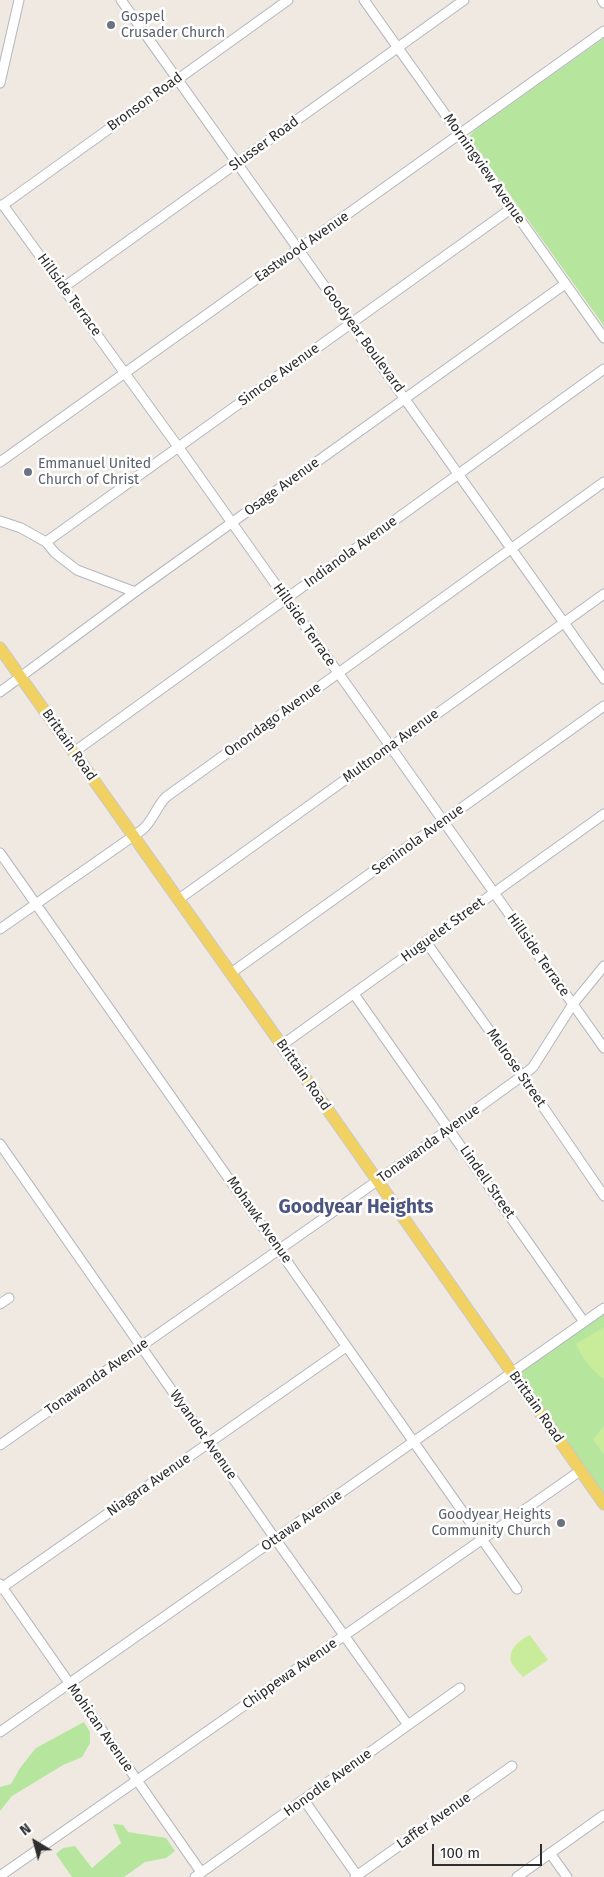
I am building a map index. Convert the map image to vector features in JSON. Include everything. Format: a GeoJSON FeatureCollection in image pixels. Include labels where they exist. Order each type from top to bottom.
{"type":"FeatureCollection","features":[{"type":"Feature","properties":{"kind":"main road","name":"Brittain Road"},"geometry":{"type":"LineString","coordinates":[[0,648],[282,1045],[604,1504]]}},
{"type":"Feature","properties":{"kind":"street"},"geometry":{"type":"LineString","coordinates":[[0,83],[19,0]]}},
{"type":"Feature","properties":{"kind":"street","name":"Goodyear Boulevard"},"geometry":{"type":"LineString","coordinates":[[121,0],[604,679]]}},
{"type":"Feature","properties":{"kind":"street","name":"Bronson Road"},"geometry":{"type":"LineString","coordinates":[[1,205],[288,0]]}},
{"type":"Feature","properties":{"kind":"street","name":"Morningview Avenue"},"geometry":{"type":"LineString","coordinates":[[364,0],[604,338]]}},
{"type":"Feature","properties":{"kind":"street","name":"Slusser Road"},"geometry":{"type":"LineString","coordinates":[[64,287],[464,0]]}},
{"type":"Feature","properties":{"kind":"street","name":"Eastwood Avenue"},"geometry":{"type":"LineString","coordinates":[[0,462],[604,30]]}},
{"type":"Feature","properties":{"kind":"street","name":"Hillside Terrace"},"geometry":{"type":"LineString","coordinates":[[1,205],[64,287],[604,1048]]}},
{"type":"Feature","properties":{"kind":"street","name":"Simcoe Avenue"},"geometry":{"type":"LineString","coordinates":[[46,542],[512,208]]}},
{"type":"Feature","properties":{"kind":"street","name":"Osage Avenue"},"geometry":{"type":"LineString","coordinates":[[0,692],[405,398],[566,284]]}},
{"type":"Feature","properties":{"kind":"street","name":"Indianola Avenue"},"geometry":{"type":"LineString","coordinates":[[74,752],[604,369]]}},
{"type":"Feature","properties":{"kind":"street","name":"Onondago Avenue"},"geometry":{"type":"LineString","coordinates":[[0,930],[151,822],[158,806],[166,797],[604,482]]}},
{"type":"Feature","properties":{"kind":"street"},"geometry":{"type":"LineString","coordinates":[[0,521],[15,526],[46,542],[61,558],[77,570],[136,592]]}},
{"type":"Feature","properties":{"kind":"street","name":"Multnoma Avenue"},"geometry":{"type":"LineString","coordinates":[[178,899],[604,594]]}},
{"type":"Feature","properties":{"kind":"street","name":"Seminola Avenue"},"geometry":{"type":"LineString","coordinates":[[231,974],[604,706]]}},
{"type":"Feature","properties":{"kind":"street","name":"Huguelet Street"},"geometry":{"type":"LineString","coordinates":[[282,1045],[604,814]]}},
{"type":"Feature","properties":{"kind":"street","name":"Mohawk Avenue"},"geometry":{"type":"LineString","coordinates":[[0,853],[517,1589]]}},
{"type":"Feature","properties":{"kind":"street","name":"Melrose Street"},"geometry":{"type":"LineString","coordinates":[[426,942],[522,1076],[604,1196]]}},
{"type":"Feature","properties":{"kind":"street","name":"Tonawanda Avenue"},"geometry":{"type":"LineString","coordinates":[[0,1445],[377,1181],[522,1076],[533,1067],[573,1004],[604,966]]}},
{"type":"Feature","properties":{"kind":"street","name":"Lindell Street"},"geometry":{"type":"LineString","coordinates":[[354,994],[584,1322]]}},
{"type":"Feature","properties":{"kind":"street","name":"Wyandot Avenue"},"geometry":{"type":"LineString","coordinates":[[0,1144],[276,1540],[408,1725]]}},
{"type":"Feature","properties":{"kind":"street"},"geometry":{"type":"LineString","coordinates":[[0,1304],[9,1298]]}},
{"type":"Feature","properties":{"kind":"street","name":"Ottawa Avenue"},"geometry":{"type":"LineString","coordinates":[[0,1732],[604,1308]]}},
{"type":"Feature","properties":{"kind":"street","name":"Niagara Avenue"},"geometry":{"type":"LineString","coordinates":[[1,1587],[346,1347]]}},
{"type":"Feature","properties":{"kind":"street","name":"Chippewa Avenue"},"geometry":{"type":"LineString","coordinates":[[0,1876],[580,1471]]}},
{"type":"Feature","properties":{"kind":"street","name":"Mohican Avenue"},"geometry":{"type":"LineString","coordinates":[[1,1587],[137,1781],[198,1875]]}},
{"type":"Feature","properties":{"kind":"street","name":"Honodle Avenue"},"geometry":{"type":"LineString","coordinates":[[198,1875],[460,1688]]}},
{"type":"Feature","properties":{"kind":"street","name":"Laffer Avenue"},"geometry":{"type":"LineString","coordinates":[[357,1877],[512,1766]]}},
{"type":"Feature","properties":{"kind":"street"},"geometry":{"type":"LineString","coordinates":[[304,1800],[357,1877]]}},
{"type":"Feature","properties":{"kind":"street"},"geometry":{"type":"LineString","coordinates":[[517,1877],[604,1815]]}},
{"type":"Feature","properties":{"kind":"street"},"geometry":{"type":"LineString","coordinates":[[550,1853],[567,1877]]}},
{"type":"Feature","properties":{"kind":"green space"},"geometry":{"type":"Polygon","coordinates":[[[604,38],[604,326],[473,143],[470,135],[604,38]]]}},
{"type":"Feature","properties":{"kind":"green space"},"geometry":{"type":"Polygon","coordinates":[[[604,1312],[604,1497],[519,1376],[519,1372],[604,1312]]]}},
{"type":"Feature","properties":{"kind":"green space"},"geometry":{"type":"Polygon","coordinates":[[[604,1327],[604,1379],[587,1363],[576,1344],[604,1327]]]}},
{"type":"Feature","properties":{"kind":"green space"},"geometry":{"type":"Polygon","coordinates":[[[604,1426],[604,1455],[593,1439],[604,1426]]]}},
{"type":"Feature","properties":{"kind":"green space"},"geometry":{"type":"Polygon","coordinates":[[[530,1635],[548,1660],[523,1677],[512,1664],[511,1655],[515,1646],[530,1635]]]}},
{"type":"Feature","properties":{"kind":"green space"},"geometry":{"type":"Polygon","coordinates":[[[84,1722],[90,1732],[90,1743],[82,1757],[63,1765],[12,1796],[0,1811],[0,1787],[11,1784],[20,1768],[36,1748],[84,1722]]]}},
{"type":"Feature","properties":{"kind":"green space"},"geometry":{"type":"Polygon","coordinates":[[[113,1824],[123,1825],[128,1832],[166,1838],[175,1851],[166,1858],[145,1862],[124,1877],[72,1877],[56,1854],[63,1848],[75,1846],[92,1868],[121,1843],[113,1824]]]}},
{"type":"Feature","properties":{"kind":"place","name":"Gospel Crusader Church"},"geometry":{"type":"Point","coordinates":[111,25]}},
{"type":"Feature","properties":{"kind":"place","name":"Emmanuel United Church of Christ"},"geometry":{"type":"Point","coordinates":[28,472]}},
{"type":"Feature","properties":{"kind":"place","name":"Goodyear Heights Community Church"},"geometry":{"type":"Point","coordinates":[561,1523]}},
{"type":"Feature","properties":{"kind":"district","name":"Goodyear Heights"},"geometry":{"type":"Point","coordinates":[356,1208]}}]}
